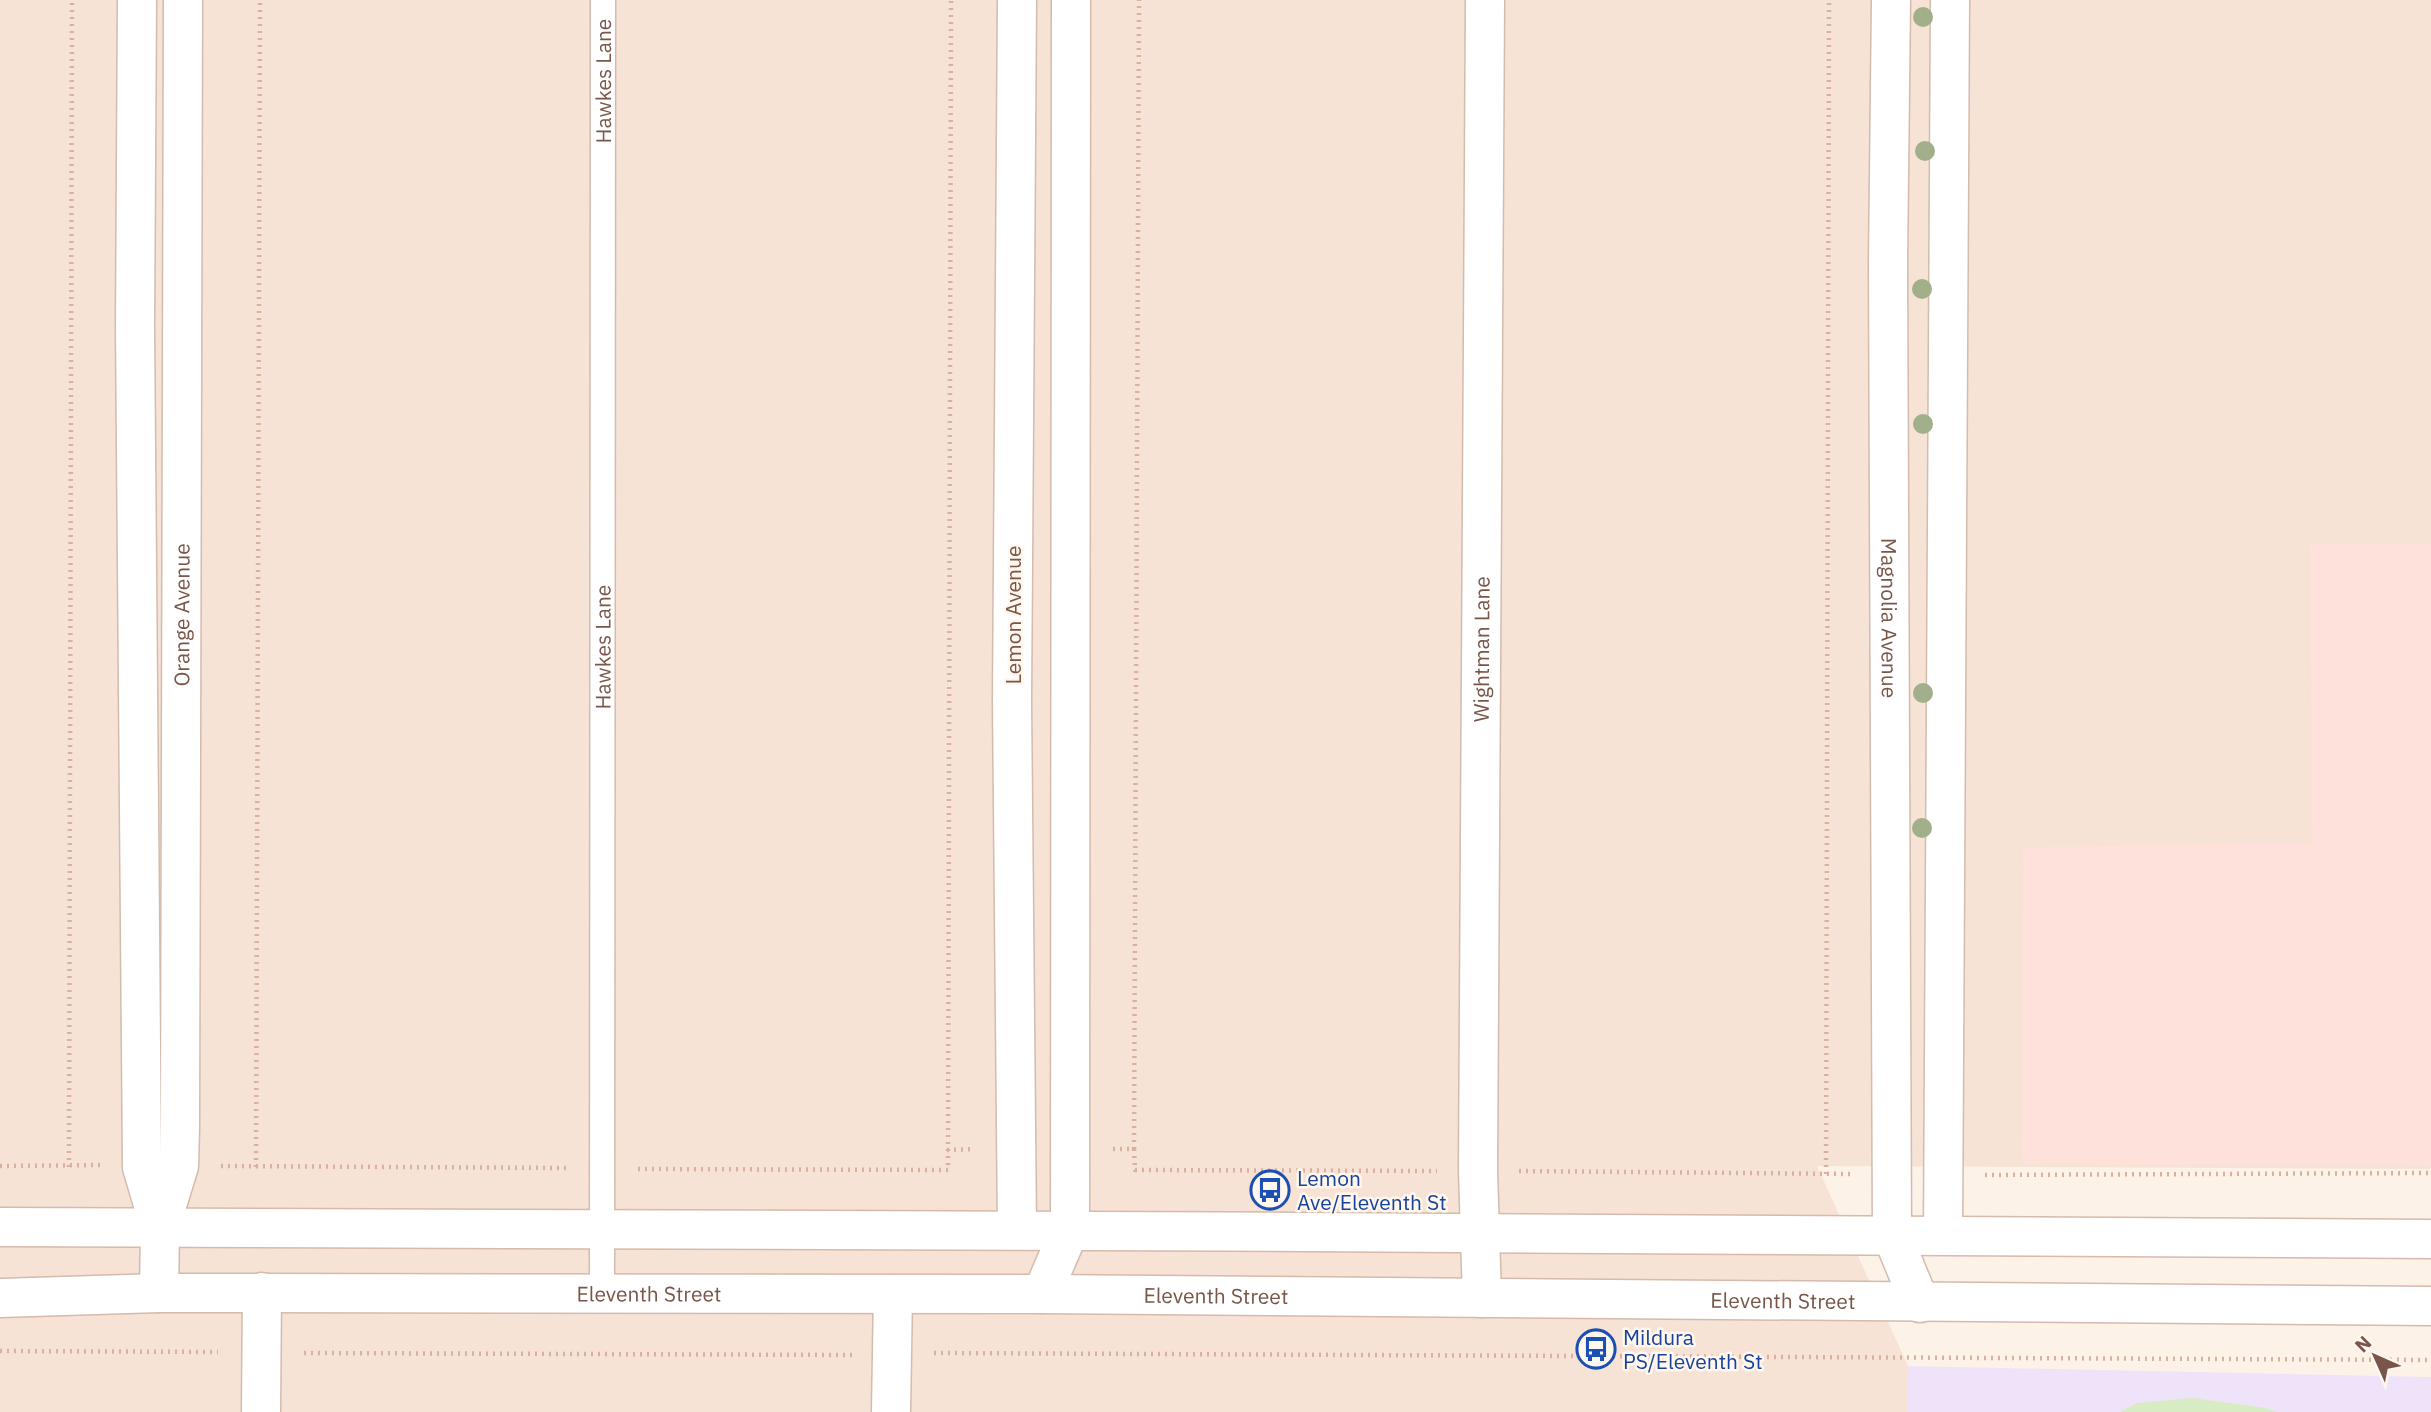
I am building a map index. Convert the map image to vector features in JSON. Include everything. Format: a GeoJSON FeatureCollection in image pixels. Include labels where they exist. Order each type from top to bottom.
{"type":"FeatureCollection","features":[{"type":"Feature","properties":{"kind":"street","name":"Orange Avenue"},"geometry":{"type":"LineString","coordinates":[[137,0],[135,327],[142,1167],[160,1228]]}},
{"type":"Feature","properties":{"kind":"street","name":"Orange Avenue"},"geometry":{"type":"LineString","coordinates":[[159,1293],[160,1228],[179,1166],[183,0]]}},
{"type":"Feature","properties":{"kind":"street","name":"Lemon Avenue"},"geometry":{"type":"LineString","coordinates":[[1017,0],[1012,702],[1015,1147],[1017,1230],[1042,1294]]}},
{"type":"Feature","properties":{"kind":"street"},"geometry":{"type":"LineString","coordinates":[[1042,1294],[1070,1229],[1071,0]]}},
{"type":"Feature","properties":{"kind":"street","name":"Wightman Lane"},"geometry":{"type":"LineString","coordinates":[[1482,1298],[1478,1171],[1485,0]]}},
{"type":"Feature","properties":{"kind":"street","name":"Magnolia Avenue"},"geometry":{"type":"LineString","coordinates":[[1891,0],[1888,350],[1892,1235]]}},
{"type":"Feature","properties":{"kind":"street"},"geometry":{"type":"LineString","coordinates":[[1920,1303],[1943,1235],[1950,0]]}},
{"type":"Feature","properties":{"kind":"street"},"geometry":{"type":"LineString","coordinates":[[1890,75],[1950,75]]}},
{"type":"Feature","properties":{"kind":"street"},"geometry":{"type":"LineString","coordinates":[[1889,217],[1949,216]]}},
{"type":"Feature","properties":{"kind":"street"},"geometry":{"type":"LineString","coordinates":[[1888,350],[1948,352]]}},
{"type":"Feature","properties":{"kind":"street"},"geometry":{"type":"LineString","coordinates":[[1890,555],[1947,555]]}},
{"type":"Feature","properties":{"kind":"street"},"geometry":{"type":"LineString","coordinates":[[1890,753],[1946,752]]}},
{"type":"Feature","properties":{"kind":"street"},"geometry":{"type":"LineString","coordinates":[[1891,957],[1945,959]]}},
{"type":"Feature","properties":{"kind":"street"},"geometry":{"type":"LineString","coordinates":[[0,1227],[605,1231],[1070,1229],[2431,1238]]}},
{"type":"Feature","properties":{"kind":"street"},"geometry":{"type":"LineString","coordinates":[[1892,1235],[1920,1303]]}},
{"type":"Feature","properties":{"kind":"street"},"geometry":{"type":"LineString","coordinates":[[261,1412],[262,1292]]}},
{"type":"Feature","properties":{"kind":"street","name":"Eleventh Street"},"geometry":{"type":"LineString","coordinates":[[0,1298],[262,1292],[602,1295],[1042,1294],[2431,1306]]}},
{"type":"Feature","properties":{"kind":"street"},"geometry":{"type":"LineString","coordinates":[[891,1412],[893,1294]]}},
{"type":"Feature","properties":{"kind":"lane","name":"Hawkes Lane"},"geometry":{"type":"LineString","coordinates":[[602,1295],[605,1231],[603,0]]}},
{"type":"Feature","properties":{"kind":"path"},"geometry":{"type":"LineString","coordinates":[[69,1167],[72,0]]}},
{"type":"Feature","properties":{"kind":"path"},"geometry":{"type":"LineString","coordinates":[[256,1167],[260,0]]}},
{"type":"Feature","properties":{"kind":"path"},"geometry":{"type":"LineString","coordinates":[[951,0],[947,1150],[1015,1147]]}},
{"type":"Feature","properties":{"kind":"path"},"geometry":{"type":"LineString","coordinates":[[1139,0],[1135,1170],[1892,1174]]}},
{"type":"Feature","properties":{"kind":"path"},"geometry":{"type":"LineString","coordinates":[[1826,1174],[1829,0]]}},
{"type":"Feature","properties":{"kind":"path"},"geometry":{"type":"LineString","coordinates":[[1070,1147],[1135,1149]]}},
{"type":"Feature","properties":{"kind":"path"},"geometry":{"type":"LineString","coordinates":[[0,1166],[142,1167]]}},
{"type":"Feature","properties":{"kind":"path"},"geometry":{"type":"LineString","coordinates":[[1943,1175],[2431,1173]]}},
{"type":"Feature","properties":{"kind":"path"},"geometry":{"type":"LineString","coordinates":[[0,1351],[2431,1360]]}},
{"type":"Feature","properties":{"kind":"shaded area"},"geometry":{"type":"Polygon","coordinates":[[[0,0],[2431,0],[2431,1169],[1817,1166],[1908,1366],[1908,1412],[0,1412],[0,0]]]}},
{"type":"Feature","properties":{"kind":"shaded area"},"geometry":{"type":"Polygon","coordinates":[[[2431,543],[2431,1166],[2022,1164],[2023,847],[2312,843],[2310,544],[2431,543]]]}},
{"type":"Feature","properties":{"kind":"shaded area"},"geometry":{"type":"Polygon","coordinates":[[[1908,1366],[2431,1377],[2431,1412],[1908,1412],[1908,1366]]]}},
{"type":"Feature","properties":{"kind":"green space"},"geometry":{"type":"Polygon","coordinates":[[[2193,1398],[2266,1408],[2276,1412],[2120,1412],[2137,1403],[2193,1398]]]}},
{"type":"Feature","properties":{"kind":"place","name":"Lemon Ave/Eleventh St"},"geometry":{"type":"Point","coordinates":[1270,1190]}},
{"type":"Feature","properties":{"kind":"place","name":"Mildura PS/Eleventh St"},"geometry":{"type":"Point","coordinates":[1596,1349]}}]}
